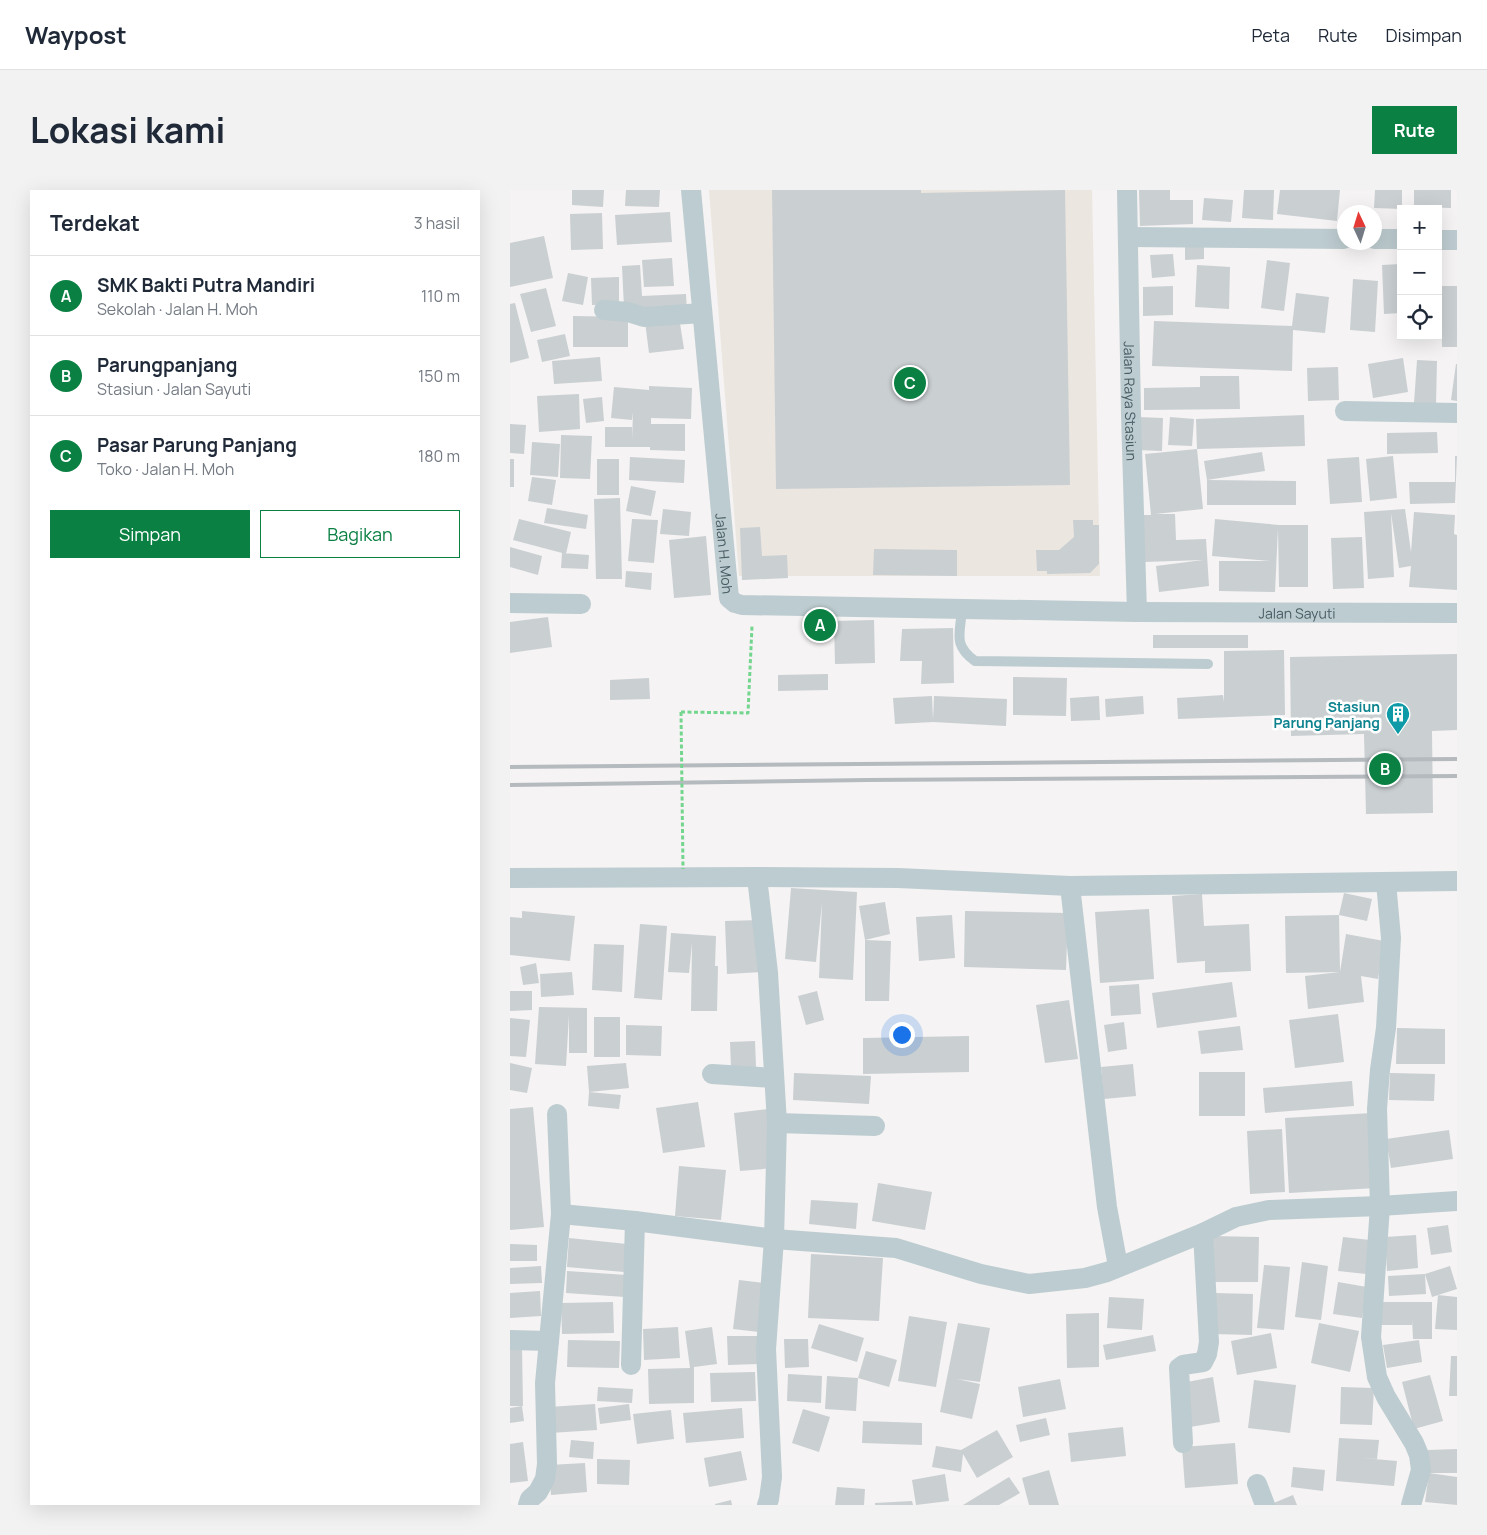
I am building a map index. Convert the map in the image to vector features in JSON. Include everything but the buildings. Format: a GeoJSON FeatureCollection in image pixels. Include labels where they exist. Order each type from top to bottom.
{"type":"FeatureCollection","features":[{"type":"Feature","properties":{"kind":"street","name":"Jalan H. Moh"},"geometry":{"type":"LineString","coordinates":[[691,190],[729,598],[734,603],[962,610],[1137,612]]}},
{"type":"Feature","properties":{"kind":"street","name":"Jalan Raya Stasiun"},"geometry":{"type":"LineString","coordinates":[[1127,190],[1130,415],[1137,612]]}},
{"type":"Feature","properties":{"kind":"street"},"geometry":{"type":"LineString","coordinates":[[1129,237],[1337,239]]}},
{"type":"Feature","properties":{"kind":"street"},"geometry":{"type":"LineString","coordinates":[[1382,239],[1397,239]]}},
{"type":"Feature","properties":{"kind":"street"},"geometry":{"type":"LineString","coordinates":[[1442,240],[1457,240]]}},
{"type":"Feature","properties":{"kind":"street"},"geometry":{"type":"LineString","coordinates":[[604,310],[628,312],[644,317],[702,314]]}},
{"type":"Feature","properties":{"kind":"street"},"geometry":{"type":"LineString","coordinates":[[1344,411],[1457,413]]}},
{"type":"Feature","properties":{"kind":"street"},"geometry":{"type":"LineString","coordinates":[[510,603],[581,604]]}},
{"type":"Feature","properties":{"kind":"street","name":"Jalan Sayuti"},"geometry":{"type":"LineString","coordinates":[[1137,612],[1457,613]]}},
{"type":"Feature","properties":{"kind":"street"},"geometry":{"type":"LineString","coordinates":[[757,877],[768,973],[778,1123],[774,1239],[766,1348],[772,1477],[767,1505]]}},
{"type":"Feature","properties":{"kind":"street"},"geometry":{"type":"LineString","coordinates":[[510,878],[898,878],[1070,886],[1457,881]]}},
{"type":"Feature","properties":{"kind":"street"},"geometry":{"type":"LineString","coordinates":[[1386,882],[1391,938],[1386,1028],[1377,1109],[1380,1206],[1371,1337],[1378,1377],[1386,1397],[1414,1443],[1419,1455],[1421,1470],[1412,1505]]}},
{"type":"Feature","properties":{"kind":"street"},"geometry":{"type":"LineString","coordinates":[[1070,886],[1107,1207],[1118,1266]]}},
{"type":"Feature","properties":{"kind":"street"},"geometry":{"type":"LineString","coordinates":[[712,1074],[774,1078]]}},
{"type":"Feature","properties":{"kind":"street"},"geometry":{"type":"LineString","coordinates":[[528,1505],[530,1499],[538,1492],[545,1479],[547,1464],[545,1383],[561,1214],[557,1114]]}},
{"type":"Feature","properties":{"kind":"street"},"geometry":{"type":"LineString","coordinates":[[778,1123],[875,1126]]}},
{"type":"Feature","properties":{"kind":"street"},"geometry":{"type":"LineString","coordinates":[[561,1214],[635,1221],[774,1239],[896,1248],[981,1274],[1029,1284],[1085,1278],[1107,1272],[1203,1233],[1236,1217],[1269,1210],[1457,1201]]}},
{"type":"Feature","properties":{"kind":"street"},"geometry":{"type":"LineString","coordinates":[[631,1365],[635,1221]]}},
{"type":"Feature","properties":{"kind":"street"},"geometry":{"type":"LineString","coordinates":[[1183,1443],[1180,1368],[1183,1365],[1203,1362],[1207,1354],[1209,1342],[1203,1233]]}},
{"type":"Feature","properties":{"kind":"street"},"geometry":{"type":"LineString","coordinates":[[510,1340],[549,1341]]}},
{"type":"Feature","properties":{"kind":"street"},"geometry":{"type":"LineString","coordinates":[[1257,1484],[1265,1505]]}},
{"type":"Feature","properties":{"kind":"lane"},"geometry":{"type":"LineString","coordinates":[[962,610],[959,644],[965,653],[975,660],[1208,664]]}},
{"type":"Feature","properties":{"kind":"path"},"geometry":{"type":"LineString","coordinates":[[683,869],[681,712],[748,713],[753,605]]}},
{"type":"Feature","properties":{"kind":"shaded area"},"geometry":{"type":"Polygon","coordinates":[[[709,190],[1092,190],[1100,576],[739,576],[709,190]]]}},
{"type":"Feature","properties":{"kind":"railway"},"geometry":{"type":"LineString","coordinates":[[510,767],[1457,759]]}},
{"type":"Feature","properties":{"kind":"railway"},"geometry":{"type":"LineString","coordinates":[[510,785],[867,780],[1457,776]]}},
{"type":"Feature","properties":{"kind":"place","name":"Pasar Parung Panjang"},"geometry":{"type":"Point","coordinates":[910,383]}},
{"type":"Feature","properties":{"kind":"place","name":"SMK Bakti Putra Mandiri"},"geometry":{"type":"Point","coordinates":[820,625]}},
{"type":"Feature","properties":{"kind":"place","name":"Stasiun Parung Panjang"},"geometry":{"type":"Point","coordinates":[1398,735]}},
{"type":"Feature","properties":{"kind":"place","name":"Parungpanjang"},"geometry":{"type":"Point","coordinates":[1385,769]}}]}
